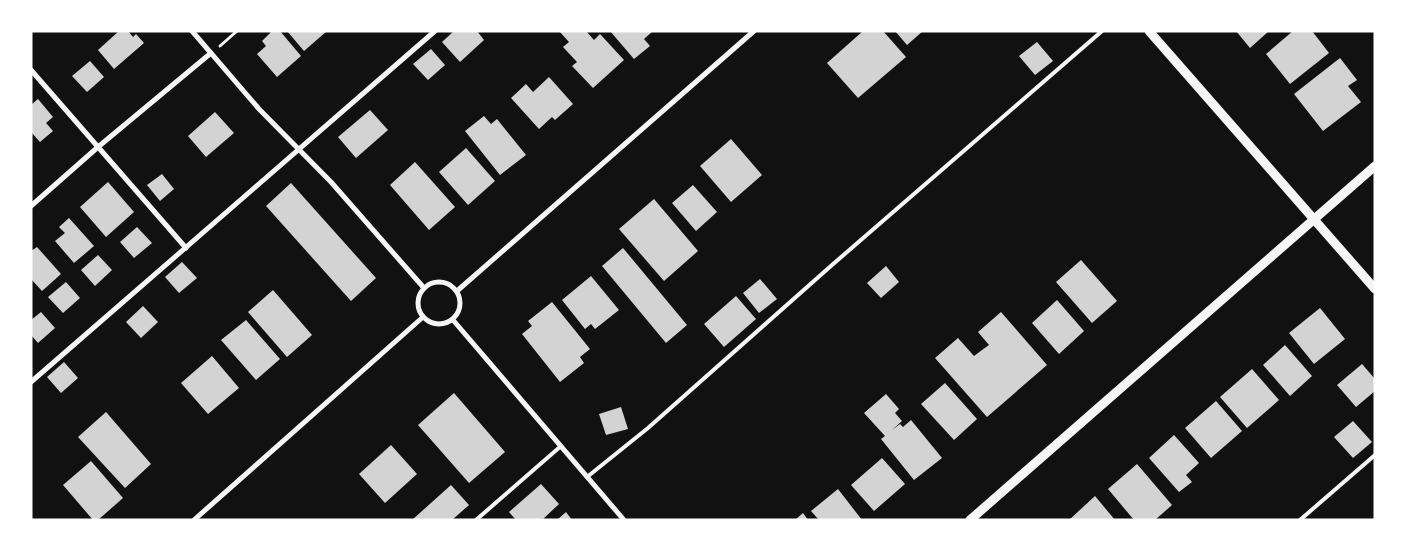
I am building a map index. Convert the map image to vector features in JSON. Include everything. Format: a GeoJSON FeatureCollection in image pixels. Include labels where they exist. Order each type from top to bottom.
{"type":"FeatureCollection","features":[{"type":"Feature","properties":{"kind":"street"},"geometry":{"type":"LineString","coordinates":[[192,31],[259,109],[331,182],[424,288]]}},
{"type":"Feature","properties":{"kind":"street"},"geometry":{"type":"LineString","coordinates":[[31,382],[435,31]]}},
{"type":"Feature","properties":{"kind":"street"},"geometry":{"type":"LineString","coordinates":[[457,291],[754,31]]}},
{"type":"Feature","properties":{"kind":"street"},"geometry":{"type":"LineString","coordinates":[[1149,31],[1375,289]]}},
{"type":"Feature","properties":{"kind":"street"},"geometry":{"type":"LineString","coordinates":[[31,206],[98,147],[211,53]]}},
{"type":"Feature","properties":{"kind":"street"},"geometry":{"type":"LineString","coordinates":[[31,70],[186,248]]}},
{"type":"Feature","properties":{"kind":"street"},"geometry":{"type":"LineString","coordinates":[[970,520],[1375,166]]}},
{"type":"Feature","properties":{"kind":"street"},"geometry":{"type":"LineString","coordinates":[[441,282],[450,285],[457,291],[460,306],[453,320],[438,325],[423,317],[419,303],[424,288],[432,283],[441,282]]}},
{"type":"Feature","properties":{"kind":"street"},"geometry":{"type":"LineString","coordinates":[[194,520],[423,317]]}},
{"type":"Feature","properties":{"kind":"street"},"geometry":{"type":"LineString","coordinates":[[453,320],[624,520]]}},
{"type":"Feature","properties":{"kind":"lane"},"geometry":{"type":"LineString","coordinates":[[587,477],[648,428],[832,265],[1102,31]]}},
{"type":"Feature","properties":{"kind":"lane"},"geometry":{"type":"LineString","coordinates":[[476,520],[561,446]]}},
{"type":"Feature","properties":{"kind":"lane"},"geometry":{"type":"LineString","coordinates":[[1300,520],[1375,455]]}},
{"type":"Feature","properties":{"kind":"path"},"geometry":{"type":"LineString","coordinates":[[211,53],[237,31]]}},
{"type":"Feature","properties":{"kind":"building"},"geometry":{"type":"Polygon","coordinates":[[[119,31],[128,31],[133,37],[136,34],[144,43],[114,69],[98,50],[119,31]]]}},
{"type":"Feature","properties":{"kind":"building"},"geometry":{"type":"Polygon","coordinates":[[[272,31],[280,31],[301,56],[277,77],[257,54],[266,46],[262,41],[272,31]]]}},
{"type":"Feature","properties":{"kind":"building"},"geometry":{"type":"Polygon","coordinates":[[[287,31],[327,31],[304,51],[287,31]]]}},
{"type":"Feature","properties":{"kind":"building"},"geometry":{"type":"Polygon","coordinates":[[[454,31],[477,31],[484,40],[460,62],[442,42],[454,31]]]}},
{"type":"Feature","properties":{"kind":"building"},"geometry":{"type":"Polygon","coordinates":[[[559,31],[586,31],[594,40],[600,34],[624,60],[593,88],[572,66],[577,62],[563,47],[569,42],[559,31]]]}},
{"type":"Feature","properties":{"kind":"building"},"geometry":{"type":"Polygon","coordinates":[[[610,31],[653,31],[644,39],[650,46],[634,59],[610,31]]]}},
{"type":"Feature","properties":{"kind":"building"},"geometry":{"type":"Polygon","coordinates":[[[863,31],[883,31],[906,57],[858,98],[827,63],[863,31]]]}},
{"type":"Feature","properties":{"kind":"building"},"geometry":{"type":"Polygon","coordinates":[[[895,31],[923,31],[907,45],[895,31]]]}},
{"type":"Feature","properties":{"kind":"building"},"geometry":{"type":"Polygon","coordinates":[[[1236,31],[1269,31],[1250,48],[1236,31]]]}},
{"type":"Feature","properties":{"kind":"building"},"geometry":{"type":"Polygon","coordinates":[[[1293,31],[1312,31],[1329,53],[1290,84],[1266,54],[1293,31]]]}},
{"type":"Feature","properties":{"kind":"building"},"geometry":{"type":"Polygon","coordinates":[[[1037,42],[1053,61],[1035,75],[1019,56],[1037,42]]]}},
{"type":"Feature","properties":{"kind":"building"},"geometry":{"type":"Polygon","coordinates":[[[431,49],[445,65],[428,80],[413,64],[431,49]]]}},
{"type":"Feature","properties":{"kind":"building"},"geometry":{"type":"Polygon","coordinates":[[[1340,58],[1357,80],[1348,86],[1361,102],[1323,131],[1294,94],[1340,58]]]}},
{"type":"Feature","properties":{"kind":"building"},"geometry":{"type":"Polygon","coordinates":[[[90,61],[104,77],[87,92],[72,76],[90,61]]]}},
{"type":"Feature","properties":{"kind":"building"},"geometry":{"type":"Polygon","coordinates":[[[549,77],[573,104],[555,120],[552,117],[539,129],[511,98],[526,84],[533,92],[549,77]]]}},
{"type":"Feature","properties":{"kind":"building"},"geometry":{"type":"Polygon","coordinates":[[[38,99],[53,117],[46,123],[53,131],[40,142],[31,132],[31,105],[38,99]]]}},
{"type":"Feature","properties":{"kind":"building"},"geometry":{"type":"Polygon","coordinates":[[[370,110],[388,130],[356,158],[338,137],[370,110]]]}},
{"type":"Feature","properties":{"kind":"building"},"geometry":{"type":"Polygon","coordinates":[[[215,112],[234,133],[206,157],[188,136],[215,112]]]}},
{"type":"Feature","properties":{"kind":"building"},"geometry":{"type":"Polygon","coordinates":[[[484,116],[491,124],[497,119],[526,155],[500,175],[465,131],[484,116]]]}},
{"type":"Feature","properties":{"kind":"building"},"geometry":{"type":"Polygon","coordinates":[[[731,139],[762,175],[731,202],[700,166],[731,139]]]}},
{"type":"Feature","properties":{"kind":"building"},"geometry":{"type":"Polygon","coordinates":[[[466,148],[495,181],[468,205],[439,172],[466,148]]]}},
{"type":"Feature","properties":{"kind":"building"},"geometry":{"type":"Polygon","coordinates":[[[415,162],[455,207],[429,230],[390,185],[415,162]]]}},
{"type":"Feature","properties":{"kind":"building"},"geometry":{"type":"Polygon","coordinates":[[[162,174],[174,189],[160,201],[147,185],[162,174]]]}},
{"type":"Feature","properties":{"kind":"building"},"geometry":{"type":"Polygon","coordinates":[[[108,182],[134,212],[106,237],[80,207],[108,182]]]}},
{"type":"Feature","properties":{"kind":"building"},"geometry":{"type":"Polygon","coordinates":[[[291,183],[376,278],[351,301],[266,206],[291,183]]]}},
{"type":"Feature","properties":{"kind":"building"},"geometry":{"type":"Polygon","coordinates":[[[693,185],[717,212],[696,231],[672,203],[693,185]]]}},
{"type":"Feature","properties":{"kind":"building"},"geometry":{"type":"Polygon","coordinates":[[[654,199],[698,251],[664,281],[619,229],[654,199]]]}},
{"type":"Feature","properties":{"kind":"building"},"geometry":{"type":"Polygon","coordinates":[[[69,218],[94,246],[74,263],[55,241],[65,233],[59,227],[69,218]]]}},
{"type":"Feature","properties":{"kind":"building"},"geometry":{"type":"Polygon","coordinates":[[[137,227],[152,243],[134,258],[120,242],[137,227]]]}},
{"type":"Feature","properties":{"kind":"building"},"geometry":{"type":"Polygon","coordinates":[[[37,247],[61,274],[42,291],[31,279],[31,251],[37,247]]]}},
{"type":"Feature","properties":{"kind":"building"},"geometry":{"type":"Polygon","coordinates":[[[623,248],[687,325],[666,343],[602,266],[623,248]]]}},
{"type":"Feature","properties":{"kind":"building"},"geometry":{"type":"Polygon","coordinates":[[[98,255],[112,270],[95,286],[81,270],[98,255]]]}},
{"type":"Feature","properties":{"kind":"building"},"geometry":{"type":"Polygon","coordinates":[[[1081,260],[1117,301],[1092,323],[1056,282],[1081,260]]]}},
{"type":"Feature","properties":{"kind":"building"},"geometry":{"type":"Polygon","coordinates":[[[182,262],[197,278],[179,293],[165,277],[182,262]]]}},
{"type":"Feature","properties":{"kind":"building"},"geometry":{"type":"Polygon","coordinates":[[[886,266],[899,282],[881,298],[867,283],[886,266]]]}},
{"type":"Feature","properties":{"kind":"building"},"geometry":{"type":"Polygon","coordinates":[[[591,276],[619,310],[595,329],[591,324],[585,329],[562,300],[591,276]]]}},
{"type":"Feature","properties":{"kind":"building"},"geometry":{"type":"Polygon","coordinates":[[[760,279],[777,299],[759,313],[743,293],[760,279]]]}},
{"type":"Feature","properties":{"kind":"building"},"geometry":{"type":"Polygon","coordinates":[[[66,282],[80,298],[63,313],[48,297],[66,282]]]}},
{"type":"Feature","properties":{"kind":"building"},"geometry":{"type":"Polygon","coordinates":[[[273,290],[312,335],[287,357],[248,312],[273,290]]]}},
{"type":"Feature","properties":{"kind":"building"},"geometry":{"type":"Polygon","coordinates":[[[736,296],[756,319],[724,347],[704,324],[736,296]]]}},
{"type":"Feature","properties":{"kind":"building"},"geometry":{"type":"Polygon","coordinates":[[[1057,300],[1084,331],[1059,354],[1032,323],[1057,300]]]}},
{"type":"Feature","properties":{"kind":"building"},"geometry":{"type":"Polygon","coordinates":[[[552,302],[590,349],[580,357],[584,363],[560,382],[522,334],[532,326],[528,321],[552,302]]]}},
{"type":"Feature","properties":{"kind":"building"},"geometry":{"type":"Polygon","coordinates":[[[143,306],[158,322],[141,338],[126,322],[143,306]]]}},
{"type":"Feature","properties":{"kind":"building"},"geometry":{"type":"Polygon","coordinates":[[[1320,308],[1345,339],[1314,364],[1289,333],[1320,308]]]}},
{"type":"Feature","properties":{"kind":"building"},"geometry":{"type":"Polygon","coordinates":[[[41,312],[55,328],[38,343],[31,335],[31,320],[41,312]]]}},
{"type":"Feature","properties":{"kind":"building"},"geometry":{"type":"Polygon","coordinates":[[[1001,312],[1047,365],[987,417],[935,358],[958,338],[974,356],[989,345],[978,332],[1001,312]]]}},
{"type":"Feature","properties":{"kind":"building"},"geometry":{"type":"Polygon","coordinates":[[[246,320],[280,359],[256,380],[221,340],[246,320]]]}},
{"type":"Feature","properties":{"kind":"building"},"geometry":{"type":"Polygon","coordinates":[[[1285,345],[1312,376],[1290,396],[1263,365],[1285,345]]]}},
{"type":"Feature","properties":{"kind":"building"},"geometry":{"type":"Polygon","coordinates":[[[212,356],[239,388],[208,414],[181,383],[212,356]]]}},
{"type":"Feature","properties":{"kind":"building"},"geometry":{"type":"Polygon","coordinates":[[[64,362],[78,378],[61,393],[47,377],[64,362]]]}},
{"type":"Feature","properties":{"kind":"building"},"geometry":{"type":"Polygon","coordinates":[[[1362,364],[1375,379],[1375,391],[1356,407],[1337,385],[1362,364]]]}},
{"type":"Feature","properties":{"kind":"building"},"geometry":{"type":"Polygon","coordinates":[[[1252,369],[1279,400],[1247,428],[1220,397],[1252,369]]]}},
{"type":"Feature","properties":{"kind":"building"},"geometry":{"type":"Polygon","coordinates":[[[945,383],[977,419],[954,440],[921,404],[945,383]]]}},
{"type":"Feature","properties":{"kind":"building"},"geometry":{"type":"Polygon","coordinates":[[[454,393],[505,452],[469,483],[418,425],[454,393]]]}},
{"type":"Feature","properties":{"kind":"building"},"geometry":{"type":"Polygon","coordinates":[[[886,394],[899,409],[895,413],[902,421],[892,430],[900,424],[903,427],[911,420],[942,458],[914,480],[881,439],[885,436],[864,413],[886,394]]]}},
{"type":"Feature","properties":{"kind":"building"},"geometry":{"type":"Polygon","coordinates":[[[1216,401],[1242,431],[1211,458],[1185,428],[1216,401]]]}},
{"type":"Feature","properties":{"kind":"building"},"geometry":{"type":"Polygon","coordinates":[[[621,407],[628,429],[606,435],[599,414],[621,407]]]}},
{"type":"Feature","properties":{"kind":"building"},"geometry":{"type":"Polygon","coordinates":[[[106,412],[151,464],[125,488],[78,437],[106,412]]]}},
{"type":"Feature","properties":{"kind":"building"},"geometry":{"type":"Polygon","coordinates":[[[1353,421],[1372,442],[1353,458],[1334,437],[1353,421]]]}},
{"type":"Feature","properties":{"kind":"building"},"geometry":{"type":"Polygon","coordinates":[[[1174,435],[1199,463],[1186,475],[1192,482],[1179,492],[1149,458],[1174,435]]]}},
{"type":"Feature","properties":{"kind":"building"},"geometry":{"type":"Polygon","coordinates":[[[391,445],[417,474],[385,503],[359,474],[391,445]]]}},
{"type":"Feature","properties":{"kind":"building"},"geometry":{"type":"Polygon","coordinates":[[[882,458],[905,484],[874,511],[851,485],[882,458]]]}},
{"type":"Feature","properties":{"kind":"building"},"geometry":{"type":"Polygon","coordinates":[[[91,461],[123,498],[98,520],[93,520],[63,485],[91,461]]]}},
{"type":"Feature","properties":{"kind":"building"},"geometry":{"type":"Polygon","coordinates":[[[1137,464],[1172,505],[1155,520],[1134,520],[1108,489],[1137,464]]]}},
{"type":"Feature","properties":{"kind":"building"},"geometry":{"type":"Polygon","coordinates":[[[541,484],[559,504],[542,520],[516,520],[509,512],[541,484]]]}},
{"type":"Feature","properties":{"kind":"building"},"geometry":{"type":"Polygon","coordinates":[[[451,485],[469,505],[452,520],[412,520],[451,485]]]}},
{"type":"Feature","properties":{"kind":"building"},"geometry":{"type":"Polygon","coordinates":[[[838,489],[862,520],[819,520],[811,511],[838,489]]]}},
{"type":"Feature","properties":{"kind":"building"},"geometry":{"type":"Polygon","coordinates":[[[1095,496],[1115,520],[1069,520],[1095,496]]]}},
{"type":"Feature","properties":{"kind":"building"},"geometry":{"type":"Polygon","coordinates":[[[566,512],[572,520],[557,520],[566,512]]]}},
{"type":"Feature","properties":{"kind":"building"},"geometry":{"type":"Polygon","coordinates":[[[803,513],[808,520],[795,520],[803,513]]]}}]}
